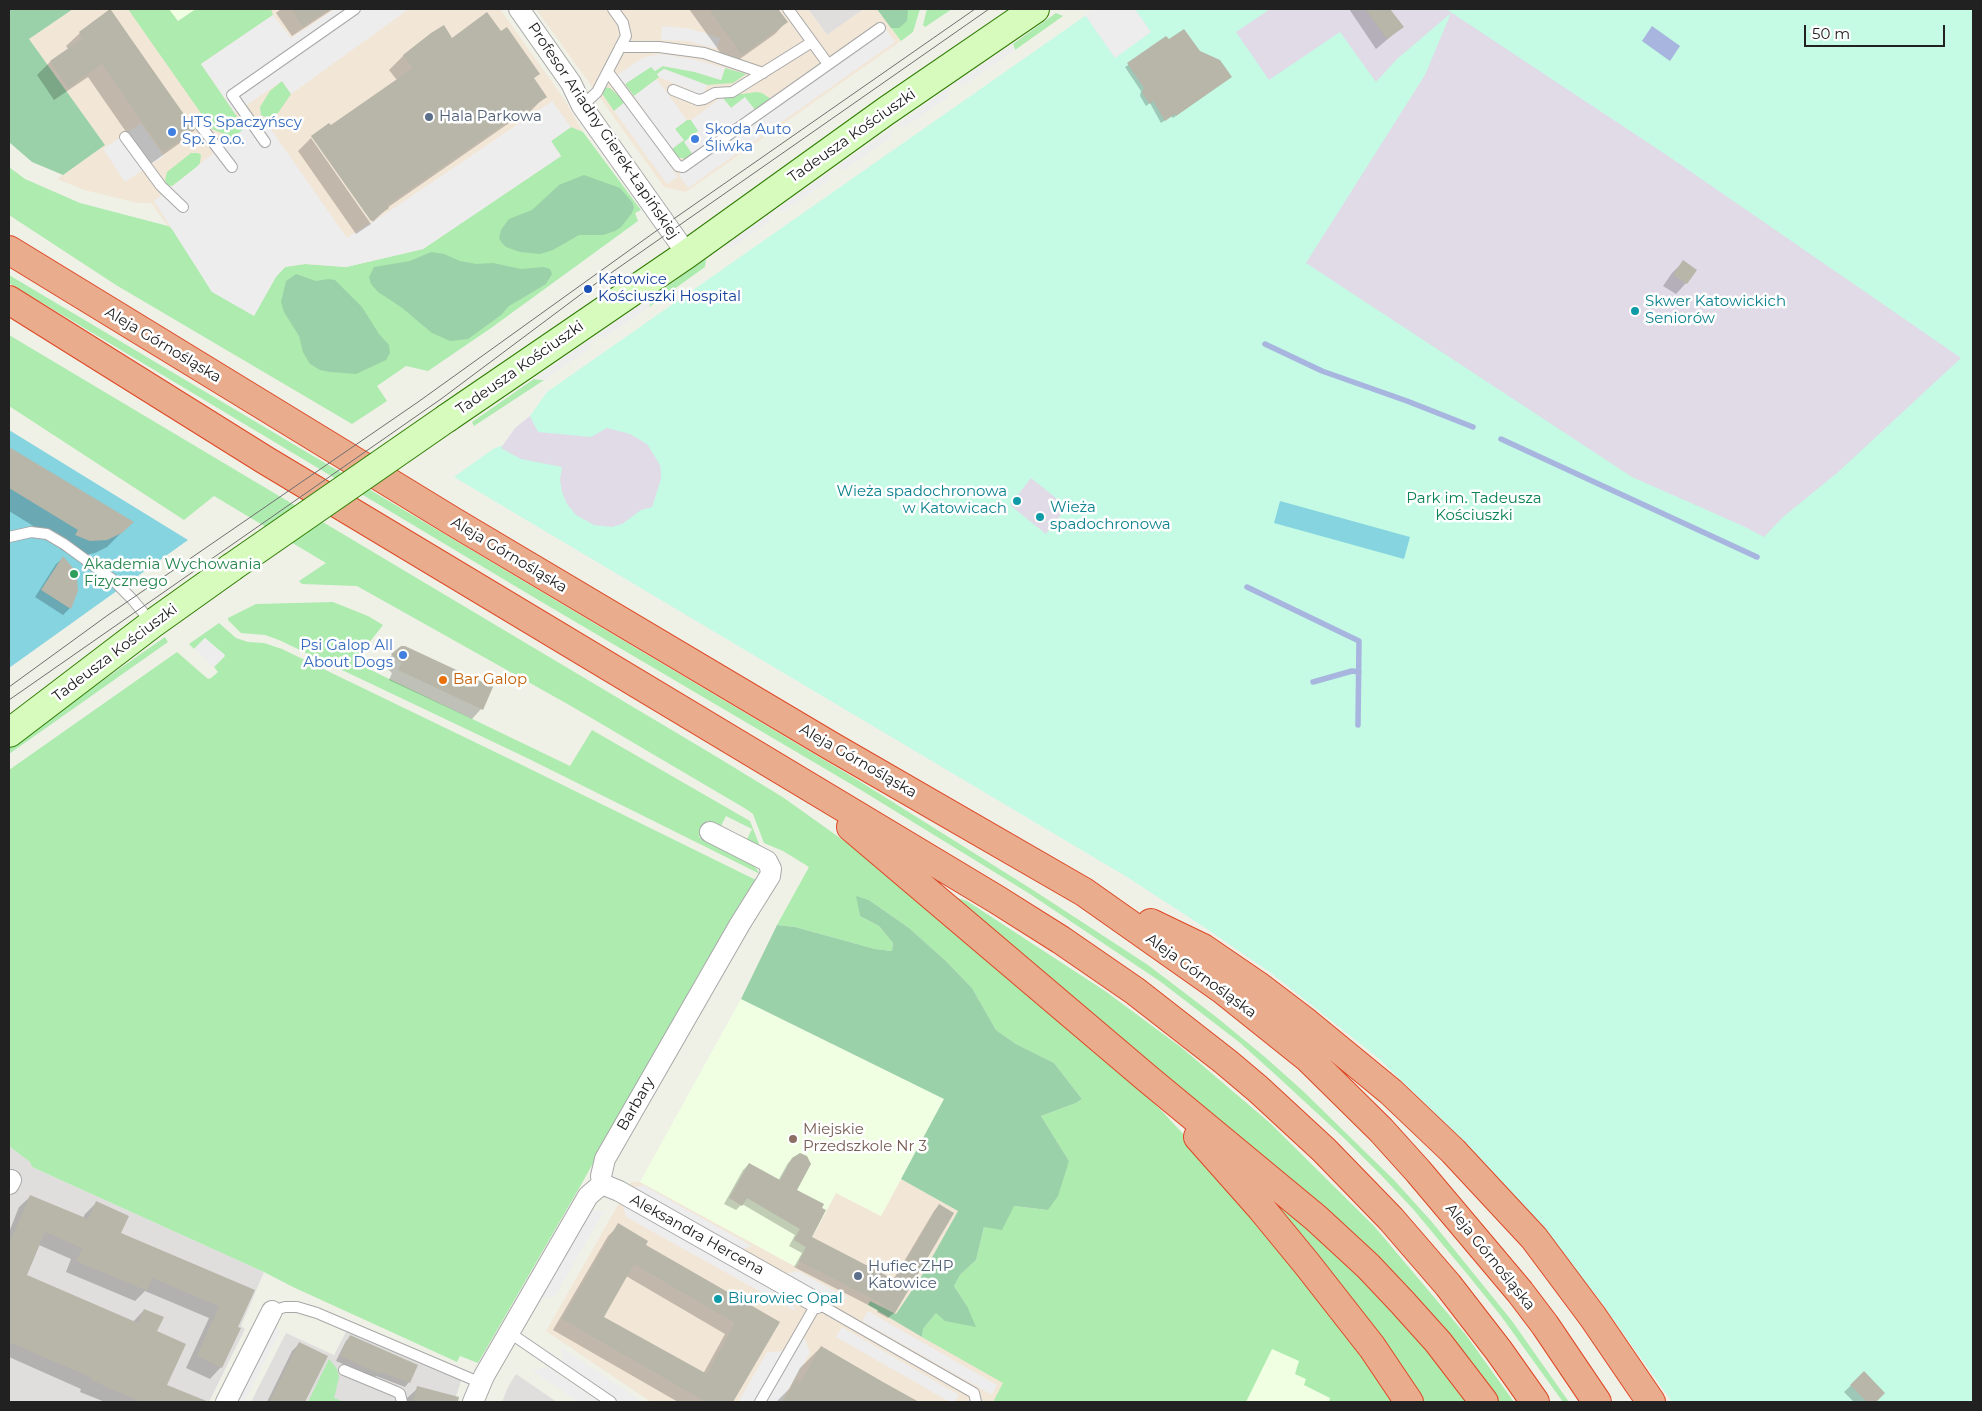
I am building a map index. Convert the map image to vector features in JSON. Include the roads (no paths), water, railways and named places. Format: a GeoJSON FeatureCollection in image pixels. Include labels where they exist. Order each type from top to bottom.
{"type":"FeatureCollection","features":[{"type":"Feature","properties":{"kind":"highway","name":"Aleja Górnośląska"},"geometry":{"type":"LineString","coordinates":[[9,250],[454,522],[831,746],[1084,892],[1223,990],[1308,1058],[1387,1137],[1477,1240],[1540,1319],[1597,1402]]}},
{"type":"Feature","properties":{"kind":"highway"},"geometry":{"type":"LineString","coordinates":[[9,300],[265,460],[782,770],[1061,940],[1167,1015],[1226,1062],[1324,1150],[1391,1219],[1470,1313],[1535,1402]]}},
{"type":"Feature","properties":{"kind":"highway"},"geometry":{"type":"LineString","coordinates":[[782,770],[1316,1218],[1368,1266],[1438,1342],[1484,1402]]}},
{"type":"Feature","properties":{"kind":"highway"},"geometry":{"type":"LineString","coordinates":[[1084,892],[1203,948],[1307,1022],[1391,1092],[1453,1151],[1534,1238],[1593,1317],[1651,1402]]}},
{"type":"Feature","properties":{"kind":"highway"},"geometry":{"type":"LineString","coordinates":[[1148,1079],[1302,1257],[1372,1347],[1409,1402]]}},
{"type":"Feature","properties":{"kind":"street","name":"Profesor Ariadny Gierek-Łapińskiej"},"geometry":{"type":"LineString","coordinates":[[519,9],[571,83],[582,106],[687,254]]}},
{"type":"Feature","properties":{"kind":"street","name":"Tadeusza Kościuszki"},"geometry":{"type":"LineString","coordinates":[[9,733],[152,624],[232,567],[687,254],[878,116],[1035,9]]}},
{"type":"Feature","properties":{"kind":"street","name":"Barbary"},"geometry":{"type":"LineString","coordinates":[[602,1184],[601,1176],[604,1159],[740,924],[770,876],[771,869],[766,861],[710,832]]}},
{"type":"Feature","properties":{"kind":"street","name":"Aleksandra Hercena"},"geometry":{"type":"LineString","coordinates":[[602,1184],[619,1191],[817,1303]]}},
{"type":"Feature","properties":{"kind":"street"},"geometry":{"type":"LineString","coordinates":[[473,1402],[481,1383],[588,1196],[602,1184]]}},
{"type":"Feature","properties":{"kind":"street"},"geometry":{"type":"LineString","coordinates":[[226,1402],[272,1311]]}},
{"type":"Feature","properties":{"kind":"lane"},"geometry":{"type":"LineString","coordinates":[[265,142],[232,95],[356,9]]}},
{"type":"Feature","properties":{"kind":"lane"},"geometry":{"type":"LineString","coordinates":[[582,106],[597,92],[626,36],[623,22],[613,9]]}},
{"type":"Feature","properties":{"kind":"lane"},"geometry":{"type":"LineString","coordinates":[[788,9],[828,64]]}},
{"type":"Feature","properties":{"kind":"lane"},"geometry":{"type":"LineString","coordinates":[[608,72],[678,166],[683,167],[880,28]]}},
{"type":"Feature","properties":{"kind":"lane"},"geometry":{"type":"LineString","coordinates":[[673,90],[698,100],[715,93],[732,92],[812,42]]}},
{"type":"Feature","properties":{"kind":"lane"},"geometry":{"type":"LineString","coordinates":[[620,47],[659,47],[704,53],[763,73]]}},
{"type":"Feature","properties":{"kind":"lane"},"geometry":{"type":"LineString","coordinates":[[200,125],[232,167]]}},
{"type":"Feature","properties":{"kind":"lane"},"geometry":{"type":"LineString","coordinates":[[125,137],[161,186],[183,207]]}},
{"type":"Feature","properties":{"kind":"lane"},"geometry":{"type":"LineString","coordinates":[[9,537],[31,532],[47,534],[64,544],[112,579],[132,599],[152,624]]}},
{"type":"Feature","properties":{"kind":"lane"},"geometry":{"type":"LineString","coordinates":[[760,1402],[817,1303],[974,1393],[976,1402]]}},
{"type":"Feature","properties":{"kind":"lane"},"geometry":{"type":"LineString","coordinates":[[272,1311],[285,1307],[297,1307],[317,1313],[481,1383]]}},
{"type":"Feature","properties":{"kind":"lane"},"geometry":{"type":"LineString","coordinates":[[510,1333],[611,1402]]}},
{"type":"Feature","properties":{"kind":"lane"},"geometry":{"type":"LineString","coordinates":[[344,1370],[397,1392],[400,1394],[402,1402]]}},
{"type":"Feature","properties":{"kind":"waterway"},"geometry":{"type":"LineString","coordinates":[[1265,344],[1322,371],[1473,427]]}},
{"type":"Feature","properties":{"kind":"waterway"},"geometry":{"type":"LineString","coordinates":[[1501,439],[1757,557]]}},
{"type":"Feature","properties":{"kind":"waterway"},"geometry":{"type":"LineString","coordinates":[[1247,587],[1359,641],[1358,725]]}},
{"type":"Feature","properties":{"kind":"waterway"},"geometry":{"type":"LineString","coordinates":[[1313,682],[1352,671],[1359,672]]}},
{"type":"Feature","properties":{"kind":"tram line"},"geometry":{"type":"LineString","coordinates":[[9,687],[108,615],[418,402],[652,234],[975,9]]}},
{"type":"Feature","properties":{"kind":"tram line"},"geometry":{"type":"LineString","coordinates":[[9,700],[441,399],[588,289],[989,9]]}},
{"type":"Feature","properties":{"kind":"place","name":"Hala Parkowa"},"geometry":{"type":"Point","coordinates":[429,117]}},
{"type":"Feature","properties":{"kind":"place","name":"HTS Spaczyńscy Sp. z o.o."},"geometry":{"type":"Point","coordinates":[172,132]}},
{"type":"Feature","properties":{"kind":"place","name":"Skoda Auto Śliwka"},"geometry":{"type":"Point","coordinates":[695,139]}},
{"type":"Feature","properties":{"kind":"place","name":"Katowice Kościuszki Hospital"},"geometry":{"type":"Point","coordinates":[588,289]}},
{"type":"Feature","properties":{"kind":"place","name":"Skwer Katowickich Seniorów"},"geometry":{"type":"Point","coordinates":[1635,311]}},
{"type":"Feature","properties":{"kind":"place","name":"Wieża spadochronowa w Katowicach"},"geometry":{"type":"Point","coordinates":[1017,501]}},
{"type":"Feature","properties":{"kind":"place","name":"Wieża spadochronowa"},"geometry":{"type":"Point","coordinates":[1040,517]}},
{"type":"Feature","properties":{"kind":"place","name":"Akademia Wychowania Fizycznego"},"geometry":{"type":"Point","coordinates":[74,574]}},
{"type":"Feature","properties":{"kind":"place","name":"Psi Galop All About Dogs"},"geometry":{"type":"Point","coordinates":[403,655]}},
{"type":"Feature","properties":{"kind":"place","name":"Bar Galop"},"geometry":{"type":"Point","coordinates":[443,680]}},
{"type":"Feature","properties":{"kind":"place","name":"Miejskie Przedszkole Nr 3"},"geometry":{"type":"Point","coordinates":[793,1139]}},
{"type":"Feature","properties":{"kind":"place","name":"Hufiec ZHP Katowice"},"geometry":{"type":"Point","coordinates":[858,1276]}},
{"type":"Feature","properties":{"kind":"place","name":"Biurowiec Opal"},"geometry":{"type":"Point","coordinates":[718,1299]}},
{"type":"Feature","properties":{"kind":"park label","name":"Park im. Tadeusza Kościuszki"},"geometry":{"type":"Point","coordinates":[1474,508]}}]}
